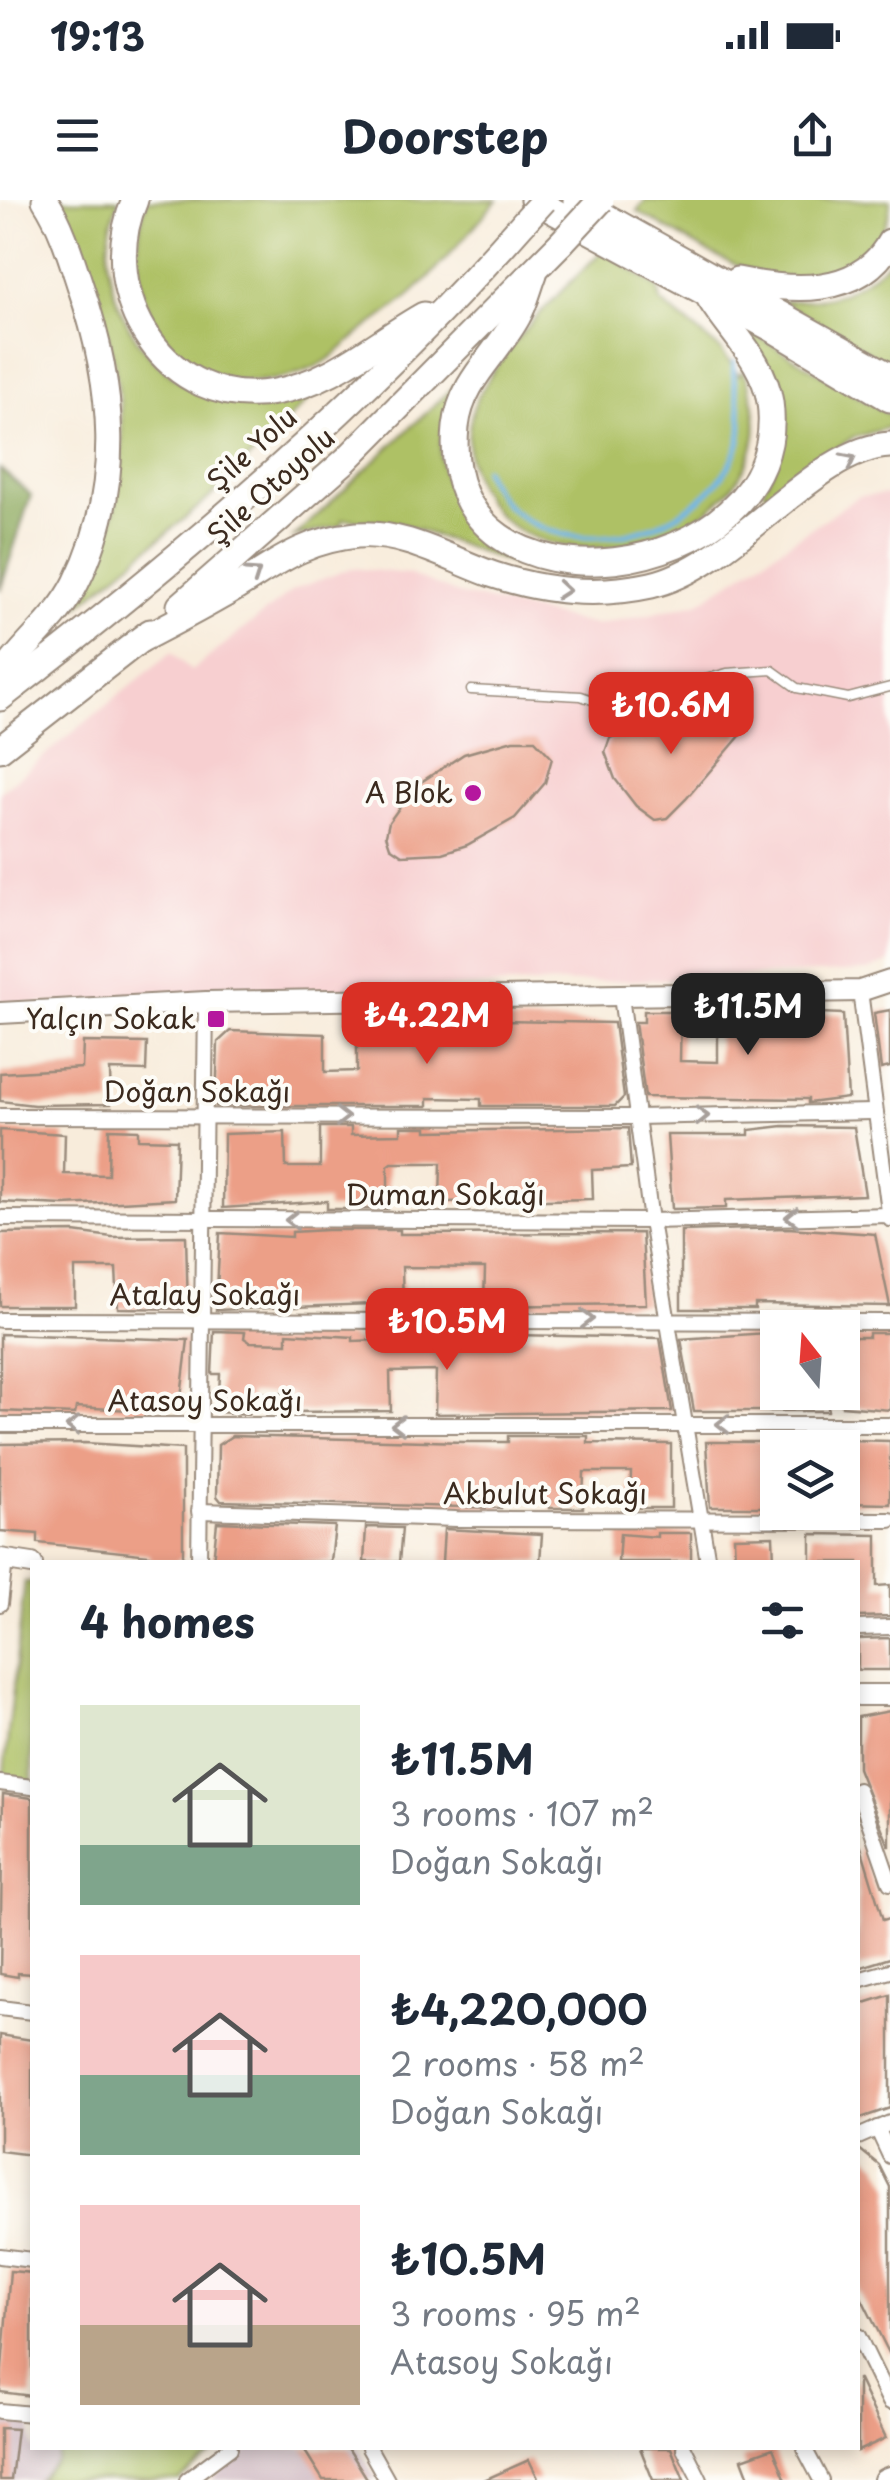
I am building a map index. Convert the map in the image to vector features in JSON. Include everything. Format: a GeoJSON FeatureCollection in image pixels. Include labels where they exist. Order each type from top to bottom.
{"type":"FeatureCollection","features":[{"type":"Feature","properties":{"kind":"highway"},"geometry":{"type":"LineString","coordinates":[[0,679],[50,624],[74,586],[107,500],[111,439],[104,370],[74,265],[45,200]]}},
{"type":"Feature","properties":{"kind":"highway"},"geometry":{"type":"LineString","coordinates":[[135,200],[122,246],[124,286],[137,321],[154,346],[184,375],[224,390],[270,394],[303,386],[348,366],[392,333],[458,296]]}},
{"type":"Feature","properties":{"kind":"highway","name":"Şile Yolu"},"geometry":{"type":"LineString","coordinates":[[0,698],[86,632],[278,468],[458,296],[528,211],[544,200]]}},
{"type":"Feature","properties":{"kind":"highway"},"geometry":{"type":"LineString","coordinates":[[576,200],[773,329],[890,399]]}},
{"type":"Feature","properties":{"kind":"highway","name":"Şile Otoyolu"},"geometry":{"type":"LineString","coordinates":[[0,749],[140,640],[346,460],[534,274],[601,200]]}},
{"type":"Feature","properties":{"kind":"highway"},"geometry":{"type":"LineString","coordinates":[[528,211],[710,286],[890,376]]}},
{"type":"Feature","properties":{"kind":"highway"},"geometry":{"type":"LineString","coordinates":[[710,286],[807,290],[866,268],[890,242]]}},
{"type":"Feature","properties":{"kind":"highway"},"geometry":{"type":"LineString","coordinates":[[534,274],[518,316],[479,366],[464,398],[456,424],[456,454],[463,484],[479,518],[505,542],[539,558],[577,563],[657,553],[688,539],[739,500],[761,470],[771,438],[764,376],[710,286]]}},
{"type":"Feature","properties":{"kind":"highway"},"geometry":{"type":"LineString","coordinates":[[140,640],[304,547],[359,535],[430,548],[493,574],[559,592],[654,584],[745,536],[830,470],[878,446],[890,445]]}},
{"type":"Feature","properties":{"kind":"street"},"geometry":{"type":"LineString","coordinates":[[0,1012],[206,1002],[860,991],[890,981]]}},
{"type":"Feature","properties":{"kind":"street"},"geometry":{"type":"LineString","coordinates":[[860,991],[890,1217]]}},
{"type":"Feature","properties":{"kind":"street"},"geometry":{"type":"LineString","coordinates":[[621,996],[650,1220],[670,1318],[708,1560]]}},
{"type":"Feature","properties":{"kind":"street"},"geometry":{"type":"LineString","coordinates":[[199,1560],[206,1002]]}},
{"type":"Feature","properties":{"kind":"street","name":"Doğan Sokağı"},"geometry":{"type":"LineString","coordinates":[[0,1116],[638,1117],[874,1112]]}},
{"type":"Feature","properties":{"kind":"street","name":"Duman Sokağı"},"geometry":{"type":"LineString","coordinates":[[0,1218],[890,1217]]}},
{"type":"Feature","properties":{"kind":"street","name":"Atalay Sokağı"},"geometry":{"type":"LineString","coordinates":[[0,1320],[670,1318],[890,1322]]}},
{"type":"Feature","properties":{"kind":"street","name":"Atasoy Sokağı"},"geometry":{"type":"LineString","coordinates":[[0,1425],[890,1425]]}},
{"type":"Feature","properties":{"kind":"street","name":"Akbulut Sokağı"},"geometry":{"type":"LineString","coordinates":[[199,1511],[456,1519],[890,1520]]}},
{"type":"Feature","properties":{"kind":"street"},"geometry":{"type":"LineString","coordinates":[[0,1604],[2,1560],[30,1564]]}},
{"type":"Feature","properties":{"kind":"street"},"geometry":{"type":"LineString","coordinates":[[860,1628],[890,1627]]}},
{"type":"Feature","properties":{"kind":"street"},"geometry":{"type":"LineString","coordinates":[[860,1695],[890,1695]]}},
{"type":"Feature","properties":{"kind":"street"},"geometry":{"type":"LineString","coordinates":[[0,1783],[30,1786]]}},
{"type":"Feature","properties":{"kind":"street"},"geometry":{"type":"LineString","coordinates":[[860,1796],[890,1883]]}},
{"type":"Feature","properties":{"kind":"street"},"geometry":{"type":"LineString","coordinates":[[860,1979],[890,1971]]}},
{"type":"Feature","properties":{"kind":"street"},"geometry":{"type":"LineString","coordinates":[[0,2008],[30,2012]]}},
{"type":"Feature","properties":{"kind":"street"},"geometry":{"type":"LineString","coordinates":[[860,2136],[884,2126],[890,2156]]}},
{"type":"Feature","properties":{"kind":"street"},"geometry":{"type":"LineString","coordinates":[[0,2256],[30,2260]]}},
{"type":"Feature","properties":{"kind":"street"},"geometry":{"type":"LineString","coordinates":[[860,2340],[890,2402]]}},
{"type":"Feature","properties":{"kind":"street"},"geometry":{"type":"LineString","coordinates":[[0,2411],[30,2414]]}},
{"type":"Feature","properties":{"kind":"street"},"geometry":{"type":"LineString","coordinates":[[186,2480],[227,2450]]}},
{"type":"Feature","properties":{"kind":"street"},"geometry":{"type":"LineString","coordinates":[[369,2450],[388,2480]]}},
{"type":"Feature","properties":{"kind":"street"},"geometry":{"type":"LineString","coordinates":[[685,2450],[700,2480]]}},
{"type":"Feature","properties":{"kind":"street"},"geometry":{"type":"LineString","coordinates":[[805,2450],[820,2480]]}},
{"type":"Feature","properties":{"kind":"lane"},"geometry":{"type":"LineString","coordinates":[[471,690],[581,696],[608,706],[727,674],[772,670],[796,688],[848,698],[890,687]]}},
{"type":"Feature","properties":{"kind":"shaded area"},"geometry":{"type":"Polygon","coordinates":[[[890,494],[890,962],[868,971],[0,1005],[0,792],[172,652],[191,671],[293,590],[352,568],[408,574],[458,594],[595,625],[650,614],[700,602],[859,496],[890,494]]]}},
{"type":"Feature","properties":{"kind":"shaded area"},"geometry":{"type":"Polygon","coordinates":[[[0,2418],[30,2421],[30,2450],[58,2450],[56,2460],[38,2480],[0,2480],[0,2418]]]}},
{"type":"Feature","properties":{"kind":"shaded area"},"geometry":{"type":"Polygon","coordinates":[[[248,2450],[359,2450],[377,2480],[210,2480],[248,2450]]]}},
{"type":"Feature","properties":{"kind":"green space"},"geometry":{"type":"Polygon","coordinates":[[[57,200],[119,200],[109,236],[112,285],[129,327],[147,353],[168,373],[220,398],[280,402],[312,396],[207,500],[77,607],[112,521],[120,481],[122,439],[113,356],[102,315],[57,200]]]}},
{"type":"Feature","properties":{"kind":"green space"},"geometry":{"type":"Polygon","coordinates":[[[147,200],[497,200],[413,293],[328,359],[274,379],[235,379],[201,368],[173,347],[153,318],[141,282],[138,242],[147,200]]]}},
{"type":"Feature","properties":{"kind":"green space"},"geometry":{"type":"Polygon","coordinates":[[[646,200],[890,200],[885,226],[865,253],[831,274],[802,279],[773,277],[716,256],[637,211],[646,200]]]}},
{"type":"Feature","properties":{"kind":"green space"},"geometry":{"type":"Polygon","coordinates":[[[603,250],[658,288],[661,302],[721,350],[739,375],[744,370],[756,427],[739,477],[709,509],[668,533],[622,546],[575,547],[532,537],[496,513],[473,474],[469,434],[472,412],[492,373],[536,317],[603,250]]]}},
{"type":"Feature","properties":{"kind":"green space"},"geometry":{"type":"Polygon","coordinates":[[[890,260],[890,365],[781,301],[840,294],[890,260]]]}},
{"type":"Feature","properties":{"kind":"green space"},"geometry":{"type":"Polygon","coordinates":[[[747,330],[890,415],[890,427],[852,438],[769,496],[763,490],[780,446],[780,408],[768,371],[747,330]]]}},
{"type":"Feature","properties":{"kind":"green space"},"geometry":{"type":"Polygon","coordinates":[[[460,381],[442,433],[443,472],[471,524],[514,564],[399,523],[342,519],[342,525],[294,537],[460,381]]]}},
{"type":"Feature","properties":{"kind":"green space"},"geometry":{"type":"Polygon","coordinates":[[[0,469],[31,495],[0,590],[0,469]]]}},
{"type":"Feature","properties":{"kind":"green space"},"geometry":{"type":"Polygon","coordinates":[[[25,1582],[30,1582],[30,1784],[3,1780],[25,1582]]]}},
{"type":"Feature","properties":{"kind":"green space"},"geometry":{"type":"Polygon","coordinates":[[[58,2450],[216,2450],[179,2480],[38,2480],[56,2460],[58,2450]]]}},
{"type":"Feature","properties":{"kind":"building"},"geometry":{"type":"Polygon","coordinates":[[[721,704],[731,710],[740,736],[667,818],[655,820],[636,806],[615,779],[605,752],[610,738],[682,710],[721,704]]]}},
{"type":"Feature","properties":{"kind":"building","name":"A Blok"},"geometry":{"type":"Polygon","coordinates":[[[513,740],[535,740],[552,758],[545,783],[515,818],[467,845],[442,853],[402,855],[390,847],[386,835],[389,822],[415,786],[464,754],[513,740]]]}},
{"type":"Feature","properties":{"kind":"building"},"geometry":{"type":"Polygon","coordinates":[[[890,1010],[890,1067],[881,1069],[874,1013],[890,1010]]]}},
{"type":"Feature","properties":{"kind":"building"},"geometry":{"type":"Polygon","coordinates":[[[644,1011],[681,1011],[680,1061],[718,1062],[718,1018],[773,1019],[773,1011],[843,1014],[848,1098],[808,1103],[808,1099],[645,1097],[635,1022],[644,1022],[644,1011]]]}},
{"type":"Feature","properties":{"kind":"building"},"geometry":{"type":"Polygon","coordinates":[[[501,1021],[614,1023],[624,1097],[615,1106],[481,1106],[481,1099],[428,1098],[428,1106],[216,1106],[218,1042],[230,1031],[325,1034],[325,1072],[357,1071],[357,1029],[398,1030],[398,1022],[501,1026],[501,1021]]]}},
{"type":"Feature","properties":{"kind":"building"},"geometry":{"type":"Polygon","coordinates":[[[83,1042],[147,1043],[146,1071],[110,1070],[111,1104],[34,1105],[0,1101],[0,1073],[82,1068],[83,1042]]]}},
{"type":"Feature","properties":{"kind":"building"},"geometry":{"type":"Polygon","coordinates":[[[783,1126],[854,1127],[865,1195],[726,1200],[726,1208],[672,1209],[667,1135],[749,1135],[749,1130],[783,1126]]]}},
{"type":"Feature","properties":{"kind":"building"},"geometry":{"type":"Polygon","coordinates":[[[320,1127],[351,1127],[351,1135],[401,1134],[401,1127],[427,1127],[427,1131],[628,1128],[631,1168],[592,1170],[593,1199],[440,1202],[441,1163],[392,1163],[388,1166],[388,1209],[327,1209],[327,1201],[223,1208],[224,1134],[285,1132],[286,1167],[320,1167],[320,1127]]]}},
{"type":"Feature","properties":{"kind":"building"},"geometry":{"type":"Polygon","coordinates":[[[109,1129],[138,1130],[138,1139],[177,1140],[175,1199],[64,1205],[0,1202],[0,1130],[65,1134],[64,1174],[108,1175],[109,1129]]]}},
{"type":"Feature","properties":{"kind":"building"},"geometry":{"type":"Polygon","coordinates":[[[788,1228],[875,1234],[890,1306],[755,1304],[755,1309],[681,1309],[681,1231],[788,1228]]]}},
{"type":"Feature","properties":{"kind":"building"},"geometry":{"type":"Polygon","coordinates":[[[400,1230],[400,1234],[642,1233],[646,1304],[484,1306],[485,1268],[402,1267],[403,1308],[372,1308],[371,1304],[216,1310],[220,1233],[292,1237],[292,1232],[400,1230]]]}},
{"type":"Feature","properties":{"kind":"building"},"geometry":{"type":"Polygon","coordinates":[[[74,1232],[112,1237],[186,1236],[188,1309],[118,1308],[116,1268],[75,1268],[75,1306],[0,1306],[0,1233],[74,1232]]]}},
{"type":"Feature","properties":{"kind":"building"},"geometry":{"type":"Polygon","coordinates":[[[214,1331],[245,1332],[244,1338],[250,1342],[287,1343],[287,1333],[353,1337],[353,1341],[515,1335],[660,1338],[672,1411],[435,1414],[436,1371],[390,1372],[391,1411],[290,1412],[291,1393],[250,1393],[249,1414],[218,1412],[220,1374],[212,1374],[214,1331]]]}},
{"type":"Feature","properties":{"kind":"building"},"geometry":{"type":"Polygon","coordinates":[[[760,1333],[760,1410],[828,1411],[694,1411],[681,1339],[760,1333]]]}},
{"type":"Feature","properties":{"kind":"building"},"geometry":{"type":"Polygon","coordinates":[[[869,1333],[890,1333],[890,1410],[860,1408],[860,1337],[869,1337],[869,1333]]]}},
{"type":"Feature","properties":{"kind":"building"},"geometry":{"type":"Polygon","coordinates":[[[0,1334],[188,1340],[180,1405],[150,1404],[149,1411],[76,1407],[75,1414],[0,1411],[0,1334]]]}},
{"type":"Feature","properties":{"kind":"building"},"geometry":{"type":"Polygon","coordinates":[[[232,1436],[508,1442],[508,1436],[588,1436],[588,1443],[671,1444],[671,1508],[630,1508],[631,1472],[584,1472],[583,1508],[549,1508],[549,1500],[501,1499],[501,1508],[221,1501],[217,1496],[218,1445],[232,1436]]]}},
{"type":"Feature","properties":{"kind":"building"},"geometry":{"type":"Polygon","coordinates":[[[860,1440],[890,1441],[890,1504],[860,1503],[860,1440]]]}},
{"type":"Feature","properties":{"kind":"building"},"geometry":{"type":"Polygon","coordinates":[[[706,1442],[760,1442],[760,1507],[710,1507],[706,1442]]]}},
{"type":"Feature","properties":{"kind":"building"},"geometry":{"type":"Polygon","coordinates":[[[85,1443],[183,1449],[183,1557],[150,1560],[150,1555],[38,1543],[38,1534],[0,1531],[0,1444],[85,1443]]]}},
{"type":"Feature","properties":{"kind":"building"},"geometry":{"type":"Polygon","coordinates":[[[217,1522],[335,1526],[331,1560],[213,1560],[217,1522]]]}},
{"type":"Feature","properties":{"kind":"building"},"geometry":{"type":"Polygon","coordinates":[[[366,1527],[402,1528],[399,1560],[364,1560],[366,1527]]]}},
{"type":"Feature","properties":{"kind":"building"},"geometry":{"type":"Polygon","coordinates":[[[444,1529],[542,1534],[540,1560],[442,1560],[444,1529]]]}},
{"type":"Feature","properties":{"kind":"building"},"geometry":{"type":"Polygon","coordinates":[[[657,1533],[691,1533],[691,1560],[618,1560],[620,1534],[657,1537],[657,1533]]]}},
{"type":"Feature","properties":{"kind":"building"},"geometry":{"type":"Polygon","coordinates":[[[811,1534],[877,1535],[877,1586],[890,1585],[890,1616],[860,1617],[860,1560],[811,1560],[811,1534]]]}},
{"type":"Feature","properties":{"kind":"building"},"geometry":{"type":"Polygon","coordinates":[[[773,1536],[774,1560],[735,1560],[734,1537],[773,1536]]]}},
{"type":"Feature","properties":{"kind":"building"},"geometry":{"type":"Polygon","coordinates":[[[890,1638],[890,1670],[860,1670],[860,1639],[890,1638]]]}},
{"type":"Feature","properties":{"kind":"building"},"geometry":{"type":"Polygon","coordinates":[[[890,1711],[890,1846],[860,1773],[860,1717],[890,1711]]]}},
{"type":"Feature","properties":{"kind":"building"},"geometry":{"type":"Polygon","coordinates":[[[3,1794],[30,1798],[30,1974],[18,1973],[18,1977],[0,1974],[3,1794]]]}},
{"type":"Feature","properties":{"kind":"building"},"geometry":{"type":"Polygon","coordinates":[[[860,1847],[883,1920],[890,1918],[890,1958],[860,1967],[860,1847]]]}},
{"type":"Feature","properties":{"kind":"building"},"geometry":{"type":"Polygon","coordinates":[[[890,1995],[890,2108],[860,2118],[860,2004],[890,1995]]]}},
{"type":"Feature","properties":{"kind":"building"},"geometry":{"type":"Polygon","coordinates":[[[0,2035],[30,2040],[30,2155],[0,2151],[0,2035]]]}},
{"type":"Feature","properties":{"kind":"building"},"geometry":{"type":"Polygon","coordinates":[[[860,2150],[879,2165],[890,2187],[890,2355],[860,2295],[860,2150]]]}},
{"type":"Feature","properties":{"kind":"building"},"geometry":{"type":"Polygon","coordinates":[[[10,2271],[30,2273],[30,2396],[0,2392],[10,2271]]]}},
{"type":"Feature","properties":{"kind":"building"},"geometry":{"type":"Polygon","coordinates":[[[860,2382],[886,2438],[860,2450],[860,2382]]]}},
{"type":"Feature","properties":{"kind":"building"},"geometry":{"type":"Polygon","coordinates":[[[0,2428],[17,2429],[11,2480],[0,2480],[0,2428]]]}},
{"type":"Feature","properties":{"kind":"building"},"geometry":{"type":"Polygon","coordinates":[[[304,2450],[349,2450],[368,2480],[323,2480],[304,2450]]]}},
{"type":"Feature","properties":{"kind":"building"},"geometry":{"type":"Polygon","coordinates":[[[641,2450],[672,2450],[684,2480],[653,2480],[641,2450]]]}},
{"type":"Feature","properties":{"kind":"building"},"geometry":{"type":"Polygon","coordinates":[[[774,2450],[786,2480],[750,2480],[742,2459],[774,2450]]]}},
{"type":"Feature","properties":{"kind":"building"},"geometry":{"type":"Polygon","coordinates":[[[529,2460],[539,2480],[484,2480],[529,2460]]]}},
{"type":"Feature","properties":{"kind":"waterway"},"geometry":{"type":"LineString","coordinates":[[484,469],[505,503],[535,525],[571,536],[610,536],[649,527],[686,510],[715,484],[736,452],[741,416],[734,362]]}},
{"type":"Feature","properties":{"kind":"place","name":"A Blok"},"geometry":{"type":"Point","coordinates":[473,793]}},
{"type":"Feature","properties":{"kind":"place","name":"Yalçın Sokak"},"geometry":{"type":"Point","coordinates":[216,1019]}}]}
